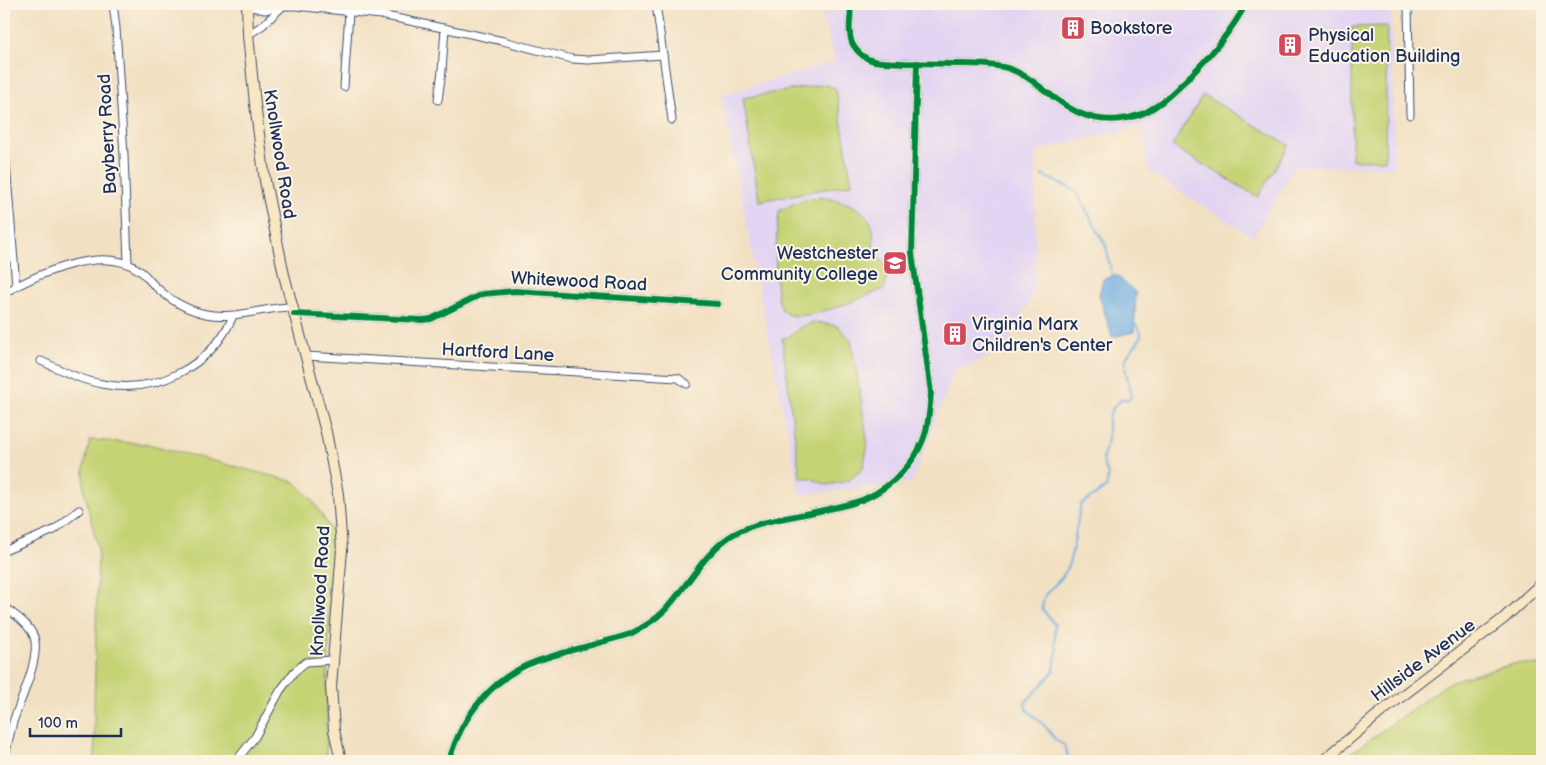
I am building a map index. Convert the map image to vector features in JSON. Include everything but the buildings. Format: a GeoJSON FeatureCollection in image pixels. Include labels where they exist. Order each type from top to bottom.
{"type":"FeatureCollection","features":[{"type":"Feature","properties":{"kind":"main road","name":"Knollwood Road"},"geometry":{"type":"LineString","coordinates":[[247,5],[248,34],[265,181],[284,275],[332,458],[341,525],[341,565],[332,660],[332,713],[341,761]]}},
{"type":"Feature","properties":{"kind":"main road","name":"Hillside Avenue"},"geometry":{"type":"LineString","coordinates":[[1323,761],[1381,712],[1503,618],[1542,583]]}},
{"type":"Feature","properties":{"kind":"street","name":"Bayberry Road"},"geometry":{"type":"LineString","coordinates":[[113,4],[116,28],[128,263]]}},
{"type":"Feature","properties":{"kind":"street"},"geometry":{"type":"LineString","coordinates":[[656,4],[672,120]]}},
{"type":"Feature","properties":{"kind":"street"},"geometry":{"type":"LineString","coordinates":[[851,4],[851,38],[854,46],[859,53],[874,60],[917,63],[990,64],[1010,68],[1060,103],[1077,112],[1092,118],[1120,119],[1146,112],[1156,106],[1201,66],[1216,48],[1246,4]]}},
{"type":"Feature","properties":{"kind":"street"},"geometry":{"type":"LineString","coordinates":[[1408,4],[1410,115]]}},
{"type":"Feature","properties":{"kind":"street"},"geometry":{"type":"LineString","coordinates":[[247,5],[265,10],[284,5],[381,15],[503,40],[572,59],[588,60],[664,54]]}},
{"type":"Feature","properties":{"kind":"street"},"geometry":{"type":"LineString","coordinates":[[248,34],[263,25],[284,5]]}},
{"type":"Feature","properties":{"kind":"street"},"geometry":{"type":"LineString","coordinates":[[344,87],[349,12]]}},
{"type":"Feature","properties":{"kind":"street"},"geometry":{"type":"LineString","coordinates":[[438,100],[445,28]]}},
{"type":"Feature","properties":{"kind":"street"},"geometry":{"type":"LineString","coordinates":[[449,761],[454,742],[470,713],[495,686],[515,672],[535,661],[630,634],[641,629],[663,612],[705,560],[730,536],[761,524],[851,504],[870,497],[884,489],[912,460],[926,432],[930,413],[931,393],[912,253],[917,63]]}},
{"type":"Feature","properties":{"kind":"street"},"geometry":{"type":"LineString","coordinates":[[4,140],[16,286]]}},
{"type":"Feature","properties":{"kind":"street"},"geometry":{"type":"LineString","coordinates":[[4,292],[46,272],[80,263],[109,260],[128,263],[142,272],[167,297],[188,309],[206,314],[233,316],[267,310],[293,311]]}},
{"type":"Feature","properties":{"kind":"street","name":"Whitewood Road"},"geometry":{"type":"LineString","coordinates":[[293,311],[422,320],[431,319],[482,294],[515,291],[718,304]]}},
{"type":"Feature","properties":{"kind":"street"},"geometry":{"type":"LineString","coordinates":[[41,361],[76,377],[103,384],[129,387],[155,382],[177,375],[211,351],[220,340],[233,316]]}},
{"type":"Feature","properties":{"kind":"street","name":"Hartford Lane"},"geometry":{"type":"LineString","coordinates":[[306,356],[678,378],[687,384]]}},
{"type":"Feature","properties":{"kind":"street"},"geometry":{"type":"LineString","coordinates":[[4,551],[54,530],[79,510]]}},
{"type":"Feature","properties":{"kind":"street"},"geometry":{"type":"LineString","coordinates":[[4,607],[28,628],[35,641],[31,670],[17,711],[4,760]]}},
{"type":"Feature","properties":{"kind":"street"},"geometry":{"type":"LineString","coordinates":[[236,761],[255,737],[280,691],[294,672],[306,662],[332,660]]}},
{"type":"Feature","properties":{"kind":"shaded area","name":"Westchester Community College"},"geometry":{"type":"Polygon","coordinates":[[[819,4],[1391,4],[1394,167],[1296,166],[1253,237],[1149,172],[1142,126],[1036,151],[1035,289],[1005,349],[954,372],[912,482],[800,495],[721,96],[835,61],[819,4]]]}},
{"type":"Feature","properties":{"kind":"green space"},"geometry":{"type":"Polygon","coordinates":[[[1387,26],[1385,160],[1352,160],[1352,27],[1387,26]]]}},
{"type":"Feature","properties":{"kind":"green space"},"geometry":{"type":"Polygon","coordinates":[[[825,84],[836,89],[852,184],[759,201],[743,98],[825,84]]]}},
{"type":"Feature","properties":{"kind":"green space"},"geometry":{"type":"Polygon","coordinates":[[[1203,95],[1289,145],[1258,197],[1172,146],[1203,95]]]}},
{"type":"Feature","properties":{"kind":"green space"},"geometry":{"type":"Polygon","coordinates":[[[820,197],[844,202],[865,215],[873,230],[873,250],[886,268],[886,282],[884,289],[849,303],[818,313],[793,316],[785,313],[780,306],[777,295],[776,265],[779,211],[804,199],[820,197]]]}},
{"type":"Feature","properties":{"kind":"green space"},"geometry":{"type":"Polygon","coordinates":[[[815,322],[838,326],[851,340],[868,445],[863,469],[848,481],[827,485],[810,478],[800,478],[782,338],[789,337],[800,327],[815,322]]]}},
{"type":"Feature","properties":{"kind":"green space"},"geometry":{"type":"Polygon","coordinates":[[[90,440],[148,444],[295,482],[311,498],[333,533],[326,761],[95,760],[94,710],[98,549],[84,490],[84,468],[90,440]]]}},
{"type":"Feature","properties":{"kind":"green space"},"geometry":{"type":"Polygon","coordinates":[[[1517,663],[1542,665],[1542,761],[1340,761],[1451,681],[1517,663]]]}},
{"type":"Feature","properties":{"kind":"water"},"geometry":{"type":"Polygon","coordinates":[[[1116,275],[1136,293],[1134,332],[1112,337],[1099,295],[1103,279],[1116,275]]]}},
{"type":"Feature","properties":{"kind":"waterway"},"geometry":{"type":"LineString","coordinates":[[1042,175],[1076,191],[1106,246],[1112,276]]}},
{"type":"Feature","properties":{"kind":"waterway"},"geometry":{"type":"LineString","coordinates":[[1074,761],[1069,759],[1064,745],[1056,740],[1044,725],[1026,709],[1025,703],[1054,671],[1057,649],[1055,645],[1055,625],[1042,609],[1044,599],[1046,594],[1066,571],[1081,504],[1107,486],[1108,474],[1104,466],[1103,457],[1108,440],[1108,420],[1112,409],[1122,399],[1127,400],[1131,398],[1125,365],[1128,354],[1138,342],[1141,333],[1134,323]]}},
{"type":"Feature","properties":{"kind":"cycle path"},"geometry":{"type":"LineString","coordinates":[[851,4],[851,40],[857,51],[868,59],[885,62],[977,64],[1003,67],[1023,75],[1058,101],[1077,112],[1086,116],[1107,120],[1117,120],[1138,115],[1164,100],[1211,54],[1246,4]]}},
{"type":"Feature","properties":{"kind":"cycle path"},"geometry":{"type":"LineString","coordinates":[[449,761],[461,729],[470,714],[493,688],[506,677],[537,661],[630,634],[652,621],[672,602],[711,553],[729,537],[743,529],[863,500],[887,486],[907,467],[922,444],[929,417],[931,393],[912,253],[917,63]]}},
{"type":"Feature","properties":{"kind":"cycle path"},"geometry":{"type":"LineString","coordinates":[[294,314],[422,320],[431,319],[482,294],[515,291],[718,304]]}},
{"type":"Feature","properties":{"kind":"place","name":"Bookstore"},"geometry":{"type":"Point","coordinates":[1073,28]}},
{"type":"Feature","properties":{"kind":"place","name":"Physical Education Building"},"geometry":{"type":"Point","coordinates":[1290,45]}},
{"type":"Feature","properties":{"kind":"place","name":"Westchester Community College"},"geometry":{"type":"Point","coordinates":[895,263]}},
{"type":"Feature","properties":{"kind":"place","name":"Virginia Marx Children's Center"},"geometry":{"type":"Point","coordinates":[955,334]}}]}
